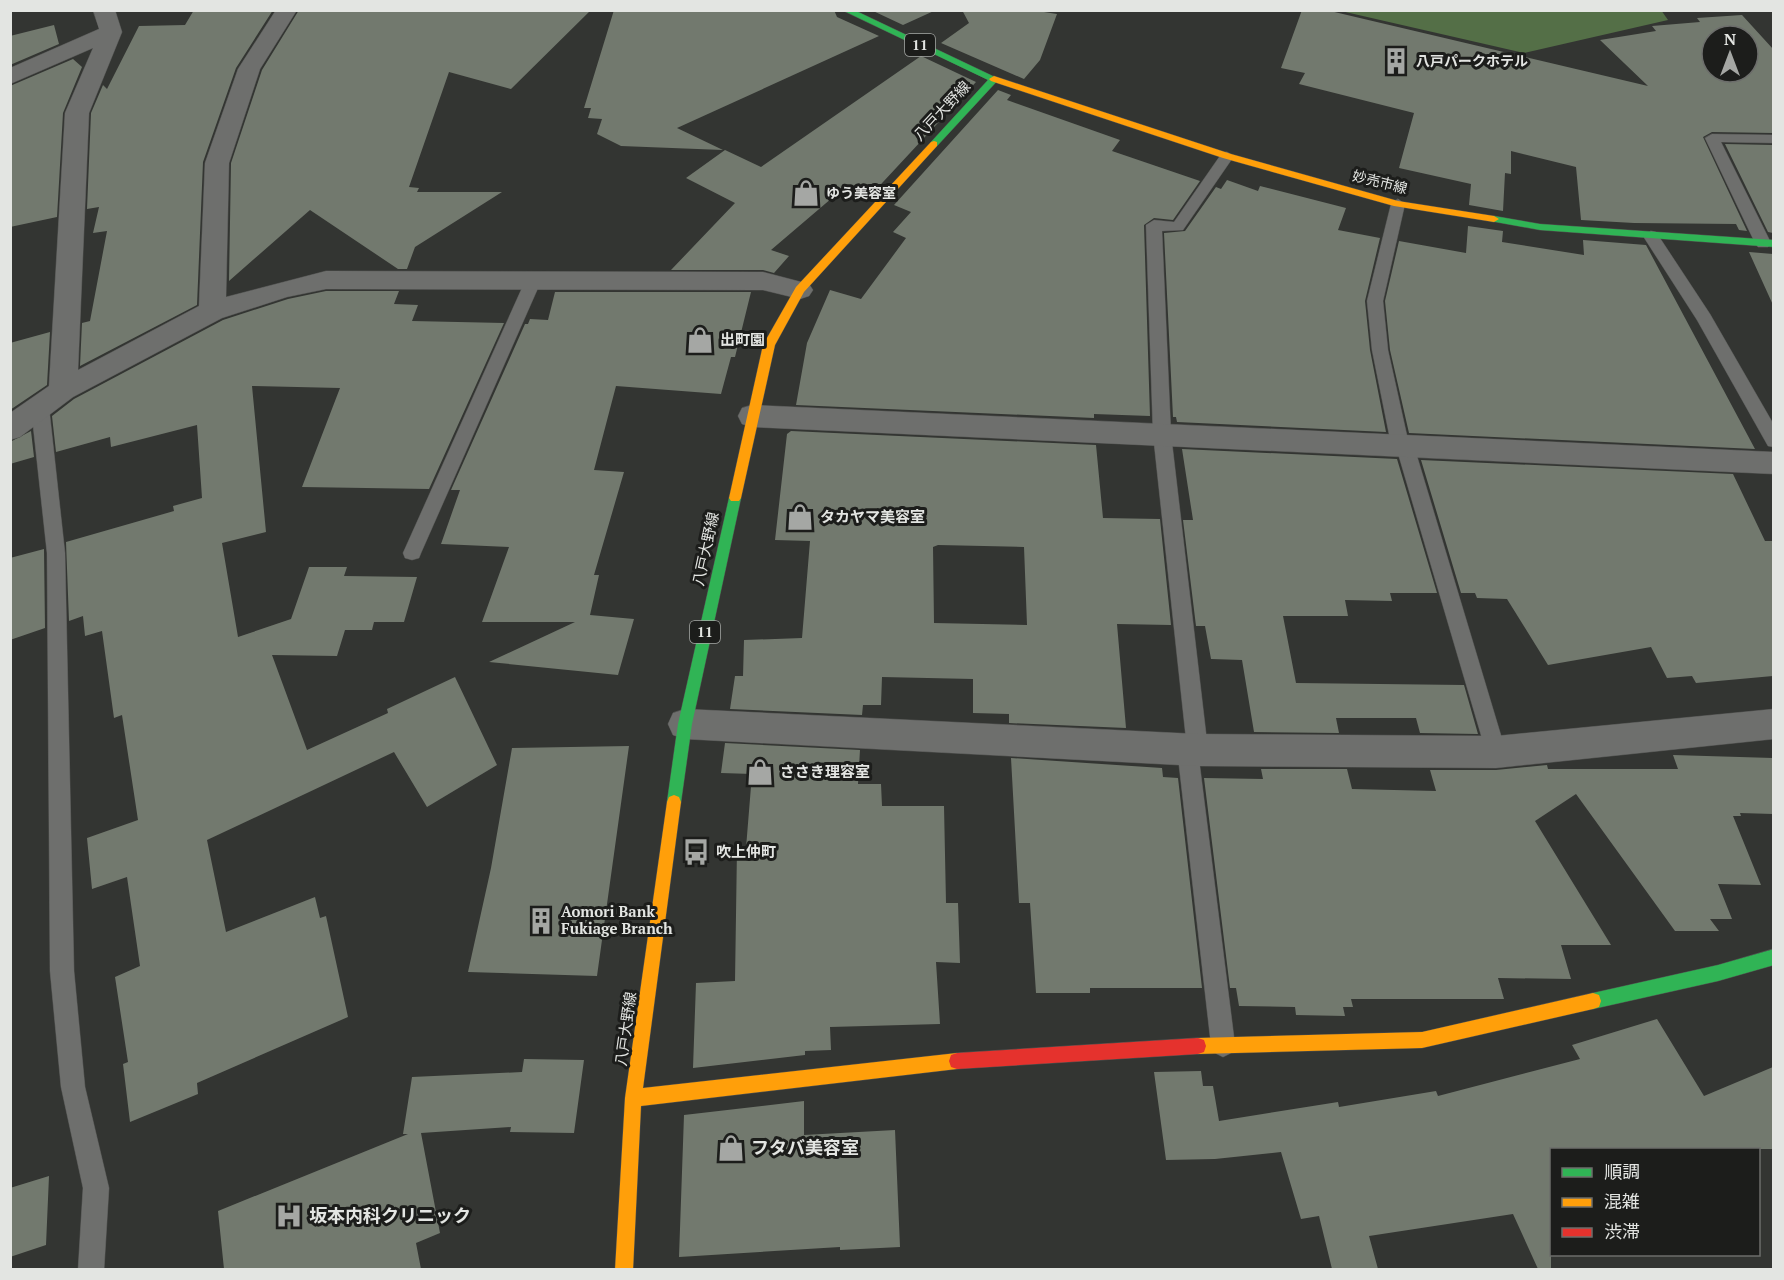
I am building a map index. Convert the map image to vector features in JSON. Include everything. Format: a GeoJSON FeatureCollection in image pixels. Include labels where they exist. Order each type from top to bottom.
{"type":"FeatureCollection","features":[{"type":"Feature","properties":{"kind":"main road","name":"八戸大野線"},"geometry":{"type":"LineString","coordinates":[[624,1269],[633,1098],[685,724],[769,345],[800,290],[994,79],[846,10]]}},
{"type":"Feature","properties":{"kind":"main road","name":"妙売市線"},"geometry":{"type":"LineString","coordinates":[[994,79],[1227,156],[1398,204],[1540,228],[1768,244]]}},
{"type":"Feature","properties":{"kind":"main road"},"geometry":{"type":"LineString","coordinates":[[633,1098],[951,1061],[1223,1045],[1422,1040],[1718,973],[1773,957]]}},
{"type":"Feature","properties":{"kind":"street"},"geometry":{"type":"LineString","coordinates":[[212,311],[217,163],[249,69],[287,10]]}},
{"type":"Feature","properties":{"kind":"street"},"geometry":{"type":"LineString","coordinates":[[63,390],[76,113],[107,21]]}},
{"type":"Feature","properties":{"kind":"street"},"geometry":{"type":"LineString","coordinates":[[10,78],[107,21]]}},
{"type":"Feature","properties":{"kind":"street"},"geometry":{"type":"LineString","coordinates":[[10,429],[63,390],[212,311],[284,289],[326,280],[763,280],[800,290]]}},
{"type":"Feature","properties":{"kind":"street"},"geometry":{"type":"LineString","coordinates":[[752,416],[1773,463]]}},
{"type":"Feature","properties":{"kind":"street"},"geometry":{"type":"LineString","coordinates":[[685,724],[1192,749],[1496,752],[1773,724]]}},
{"type":"Feature","properties":{"kind":"lane"},"geometry":{"type":"LineString","coordinates":[[1768,244],[1712,138],[1773,139]]}},
{"type":"Feature","properties":{"kind":"lane"},"geometry":{"type":"LineString","coordinates":[[1223,1045],[1162,434],[1154,225],[1178,227],[1227,156]]}},
{"type":"Feature","properties":{"kind":"lane"},"geometry":{"type":"LineString","coordinates":[[1398,204],[1375,301],[1380,350],[1403,445],[1496,752]]}},
{"type":"Feature","properties":{"kind":"lane"},"geometry":{"type":"LineString","coordinates":[[1652,236],[1704,318],[1773,441]]}},
{"type":"Feature","properties":{"kind":"lane"},"geometry":{"type":"LineString","coordinates":[[412,552],[534,279]]}},
{"type":"Feature","properties":{"kind":"lane"},"geometry":{"type":"LineString","coordinates":[[40,407],[56,552],[62,971],[73,1087],[96,1188],[91,1269]]}},
{"type":"Feature","properties":{"kind":"green space"},"geometry":{"type":"Polygon","coordinates":[[[1661,10],[1668,20],[1524,53],[1341,11],[1661,10]]]}},
{"type":"Feature","properties":{"kind":"building"},"geometry":{"type":"Polygon","coordinates":[[[194,10],[273,10],[236,68],[203,162],[197,305],[80,366],[82,323],[90,321],[107,231],[93,233],[99,207],[87,209],[91,113],[103,85],[107,89],[139,26],[185,25],[194,10]]]}},
{"type":"Feature","properties":{"kind":"building"},"geometry":{"type":"Polygon","coordinates":[[[299,10],[591,10],[511,89],[449,72],[409,187],[419,188],[417,192],[502,192],[415,247],[407,269],[398,269],[310,210],[229,281],[231,163],[262,70],[299,10]]]}},
{"type":"Feature","properties":{"kind":"building"},"geometry":{"type":"Polygon","coordinates":[[[614,10],[834,10],[837,17],[879,36],[677,128],[723,150],[621,146],[597,134],[602,119],[588,118],[591,108],[584,108],[614,10]]]}},
{"type":"Feature","properties":{"kind":"building"},"geometry":{"type":"Polygon","coordinates":[[[871,10],[936,10],[903,25],[871,10]]]}},
{"type":"Feature","properties":{"kind":"building"},"geometry":{"type":"Polygon","coordinates":[[[962,10],[1031,10],[1057,14],[1040,60],[1024,79],[941,43],[969,23],[962,10]]]}},
{"type":"Feature","properties":{"kind":"building"},"geometry":{"type":"Polygon","coordinates":[[[1302,10],[1326,10],[1648,86],[1600,40],[1656,31],[1652,26],[1700,22],[1697,18],[1742,15],[1750,24],[1700,24],[1700,84],[1760,84],[1760,35],[1773,49],[1773,133],[1712,132],[1703,137],[1747,231],[1739,230],[1736,224],[1581,220],[1576,167],[1511,151],[1511,174],[1505,173],[1503,211],[1469,205],[1471,184],[1399,168],[1414,113],[1299,84],[1305,73],[1281,68],[1302,10]]]}},
{"type":"Feature","properties":{"kind":"building"},"geometry":{"type":"Polygon","coordinates":[[[54,25],[59,44],[10,65],[10,36],[54,25]]]}},
{"type":"Feature","properties":{"kind":"building"},"geometry":{"type":"Polygon","coordinates":[[[921,56],[976,82],[870,196],[847,186],[832,198],[771,250],[789,256],[774,273],[763,270],[671,270],[735,203],[686,178],[725,150],[761,167],[921,56]]]}},
{"type":"Feature","properties":{"kind":"building"},"geometry":{"type":"Polygon","coordinates":[[[73,59],[82,67],[63,113],[57,217],[10,227],[10,86],[73,59]]]}},
{"type":"Feature","properties":{"kind":"building"},"geometry":{"type":"Polygon","coordinates":[[[998,90],[1011,95],[1007,100],[1120,140],[1112,151],[1200,181],[1173,220],[1154,218],[1144,225],[1150,416],[1094,414],[1094,418],[796,405],[807,343],[830,290],[861,299],[906,238],[893,232],[911,212],[894,205],[998,90]]]}},
{"type":"Feature","properties":{"kind":"building"},"geometry":{"type":"Polygon","coordinates":[[[1725,144],[1773,145],[1773,233],[1768,232],[1725,144]]]}},
{"type":"Feature","properties":{"kind":"building"},"geometry":{"type":"Polygon","coordinates":[[[1227,180],[1258,191],[1260,186],[1346,208],[1338,230],[1380,238],[1365,301],[1370,350],[1386,432],[1177,422],[1176,417],[1173,417],[1164,233],[1185,231],[1216,187],[1221,189],[1227,180]]]}},
{"type":"Feature","properties":{"kind":"building"},"geometry":{"type":"Polygon","coordinates":[[[1468,226],[1503,231],[1502,242],[1584,255],[1583,240],[1646,245],[1755,449],[1409,433],[1390,350],[1385,301],[1399,241],[1466,253],[1468,226]]]}},
{"type":"Feature","properties":{"kind":"building"},"geometry":{"type":"Polygon","coordinates":[[[1749,252],[1773,254],[1773,305],[1749,252]]]}},
{"type":"Feature","properties":{"kind":"building"},"geometry":{"type":"Polygon","coordinates":[[[326,291],[399,291],[394,304],[418,305],[412,321],[504,323],[429,489],[302,487],[340,388],[252,386],[266,532],[222,543],[238,637],[291,619],[309,567],[347,567],[344,576],[417,577],[404,622],[374,622],[372,630],[345,630],[337,656],[272,655],[307,750],[388,713],[387,709],[455,677],[497,765],[427,807],[394,752],[207,840],[226,932],[315,897],[320,918],[326,916],[348,1017],[197,1083],[198,1094],[130,1122],[123,1064],[128,1062],[115,977],[140,966],[127,877],[92,889],[87,838],[138,820],[122,715],[114,718],[102,631],[85,636],[83,616],[69,621],[66,542],[174,511],[173,506],[202,498],[197,425],[111,447],[110,437],[56,452],[52,416],[74,399],[223,320],[288,299],[326,291]]]}},
{"type":"Feature","properties":{"kind":"building"},"geometry":{"type":"Polygon","coordinates":[[[555,292],[751,292],[735,357],[731,357],[721,394],[616,386],[594,470],[624,472],[594,575],[599,575],[590,615],[634,619],[618,675],[489,662],[575,622],[482,622],[509,547],[441,544],[460,490],[451,490],[525,324],[528,324],[530,319],[548,320],[555,292]]]}},
{"type":"Feature","properties":{"kind":"building"},"geometry":{"type":"Polygon","coordinates":[[[50,332],[47,385],[10,410],[10,343],[50,332]]]}},
{"type":"Feature","properties":{"kind":"building"},"geometry":{"type":"Polygon","coordinates":[[[31,431],[34,457],[10,464],[10,442],[31,431]]]}},
{"type":"Feature","properties":{"kind":"building"},"geometry":{"type":"Polygon","coordinates":[[[791,431],[1096,445],[1103,518],[1160,519],[1171,625],[1117,624],[1126,728],[1009,723],[1009,714],[973,713],[973,679],[882,677],[881,705],[863,705],[862,715],[730,709],[735,676],[743,676],[744,640],[802,638],[810,541],[775,540],[787,434],[791,431]],[[938,545],[933,547],[934,623],[1027,625],[1024,547],[938,545]]]}},
{"type":"Feature","properties":{"kind":"building"},"geometry":{"type":"Polygon","coordinates":[[[1182,449],[1397,459],[1437,593],[1390,593],[1392,601],[1345,600],[1348,616],[1283,616],[1296,683],[1464,685],[1478,734],[1420,733],[1416,718],[1336,718],[1339,733],[1254,732],[1242,660],[1211,659],[1205,626],[1196,626],[1183,520],[1193,520],[1182,449]]]}},
{"type":"Feature","properties":{"kind":"building"},"geometry":{"type":"Polygon","coordinates":[[[1421,460],[1733,474],[1765,541],[1773,541],[1773,676],[1696,683],[1692,676],[1667,678],[1651,647],[1548,665],[1507,599],[1477,598],[1475,593],[1461,593],[1421,460]]]}},
{"type":"Feature","properties":{"kind":"building"},"geometry":{"type":"Polygon","coordinates":[[[44,549],[45,628],[10,640],[10,558],[44,549]]]}},
{"type":"Feature","properties":{"kind":"building"},"geometry":{"type":"Polygon","coordinates":[[[725,743],[860,750],[858,784],[881,784],[882,806],[944,806],[946,903],[958,903],[960,963],[936,962],[940,1024],[830,1027],[831,1050],[805,1051],[805,1055],[693,1068],[696,983],[735,981],[737,848],[746,848],[752,774],[721,773],[725,743]]]}},
{"type":"Feature","properties":{"kind":"building"},"geometry":{"type":"Polygon","coordinates":[[[629,746],[597,976],[468,972],[491,868],[512,748],[629,746]]]}},
{"type":"Feature","properties":{"kind":"building"},"geometry":{"type":"Polygon","coordinates":[[[1673,755],[1773,758],[1773,814],[1740,813],[1741,816],[1733,816],[1761,885],[1718,884],[1732,919],[1710,919],[1719,931],[1675,931],[1576,794],[1535,821],[1611,945],[1561,945],[1571,979],[1498,978],[1504,999],[1351,999],[1353,1007],[1343,1007],[1345,1016],[1296,1015],[1295,1007],[1239,1006],[1236,988],[1230,988],[1204,778],[1263,779],[1261,769],[1347,769],[1352,789],[1436,791],[1430,770],[1496,770],[1547,765],[1548,769],[1678,769],[1673,755]]]}},
{"type":"Feature","properties":{"kind":"building"},"geometry":{"type":"Polygon","coordinates":[[[1011,758],[1162,768],[1163,777],[1178,778],[1202,988],[1090,988],[1090,993],[1036,993],[1030,903],[1019,903],[1011,758]]]}},
{"type":"Feature","properties":{"kind":"building"},"geometry":{"type":"Polygon","coordinates":[[[1657,1019],[1704,1096],[1773,1067],[1773,1149],[1550,1148],[1551,1269],[1538,1269],[1513,1214],[1369,1236],[1378,1269],[1332,1269],[1319,1216],[1301,1219],[1281,1152],[1215,1159],[1166,1160],[1154,1072],[1201,1071],[1203,1086],[1213,1086],[1219,1121],[1338,1102],[1339,1107],[1436,1091],[1438,1096],[1580,1059],[1572,1045],[1657,1019]]]}},
{"type":"Feature","properties":{"kind":"building"},"geometry":{"type":"Polygon","coordinates":[[[524,1059],[584,1060],[574,1133],[510,1132],[511,1127],[421,1133],[440,1233],[416,1243],[421,1269],[224,1269],[218,1211],[408,1134],[403,1134],[412,1077],[522,1072],[524,1059]]]}},
{"type":"Feature","properties":{"kind":"building"},"geometry":{"type":"Polygon","coordinates":[[[804,1101],[804,1135],[895,1130],[900,1247],[840,1250],[840,1247],[679,1257],[684,1115],[804,1101]]]}},
{"type":"Feature","properties":{"kind":"building"},"geometry":{"type":"Polygon","coordinates":[[[49,1176],[46,1245],[10,1257],[10,1188],[49,1176]]]}},
{"type":"Feature","properties":{"kind":"traffic: fast"},"geometry":{"type":"LineString","coordinates":[[846,10],[994,79],[934,144]]}},
{"type":"Feature","properties":{"kind":"traffic: fast"},"geometry":{"type":"LineString","coordinates":[[1494,219],[1540,227],[1774,244]]}},
{"type":"Feature","properties":{"kind":"traffic: fast"},"geometry":{"type":"LineString","coordinates":[[674,802],[685,724],[735,498]]}},
{"type":"Feature","properties":{"kind":"traffic: fast"},"geometry":{"type":"LineString","coordinates":[[1593,1001],[1718,973],[1774,957]]}},
{"type":"Feature","properties":{"kind":"traffic: slow"},"geometry":{"type":"LineString","coordinates":[[994,79],[1227,156],[1398,204],[1494,219]]}},
{"type":"Feature","properties":{"kind":"traffic: slow"},"geometry":{"type":"LineString","coordinates":[[735,498],[769,345],[800,290],[934,144]]}},
{"type":"Feature","properties":{"kind":"traffic: slow"},"geometry":{"type":"LineString","coordinates":[[624,1270],[633,1098],[674,802]]}},
{"type":"Feature","properties":{"kind":"traffic: slow"},"geometry":{"type":"LineString","coordinates":[[1198,1046],[1422,1040],[1593,1001]]}},
{"type":"Feature","properties":{"kind":"traffic: slow"},"geometry":{"type":"LineString","coordinates":[[633,1098],[957,1061]]}},
{"type":"Feature","properties":{"kind":"traffic: jam"},"geometry":{"type":"LineString","coordinates":[[957,1061],[1198,1046]]}},
{"type":"Feature","properties":{"kind":"place","name":"八戸パークホテル"},"geometry":{"type":"Point","coordinates":[1396,61]}},
{"type":"Feature","properties":{"kind":"place","name":"ゆう美容室"},"geometry":{"type":"Point","coordinates":[806,193]}},
{"type":"Feature","properties":{"kind":"place","name":"出町園"},"geometry":{"type":"Point","coordinates":[700,340]}},
{"type":"Feature","properties":{"kind":"place","name":"タカヤマ美容室"},"geometry":{"type":"Point","coordinates":[800,517]}},
{"type":"Feature","properties":{"kind":"place","name":"ささき理容室"},"geometry":{"type":"Point","coordinates":[760,772]}},
{"type":"Feature","properties":{"kind":"place","name":"吹上仲町"},"geometry":{"type":"Point","coordinates":[696,852]}},
{"type":"Feature","properties":{"kind":"place","name":"Aomori Bank Fukiage Branch"},"geometry":{"type":"Point","coordinates":[541,921]}},
{"type":"Feature","properties":{"kind":"place","name":"フタバ美容室"},"geometry":{"type":"Point","coordinates":[731,1148]}},
{"type":"Feature","properties":{"kind":"place","name":"坂本内科クリニック"},"geometry":{"type":"Point","coordinates":[289,1216]}}]}
